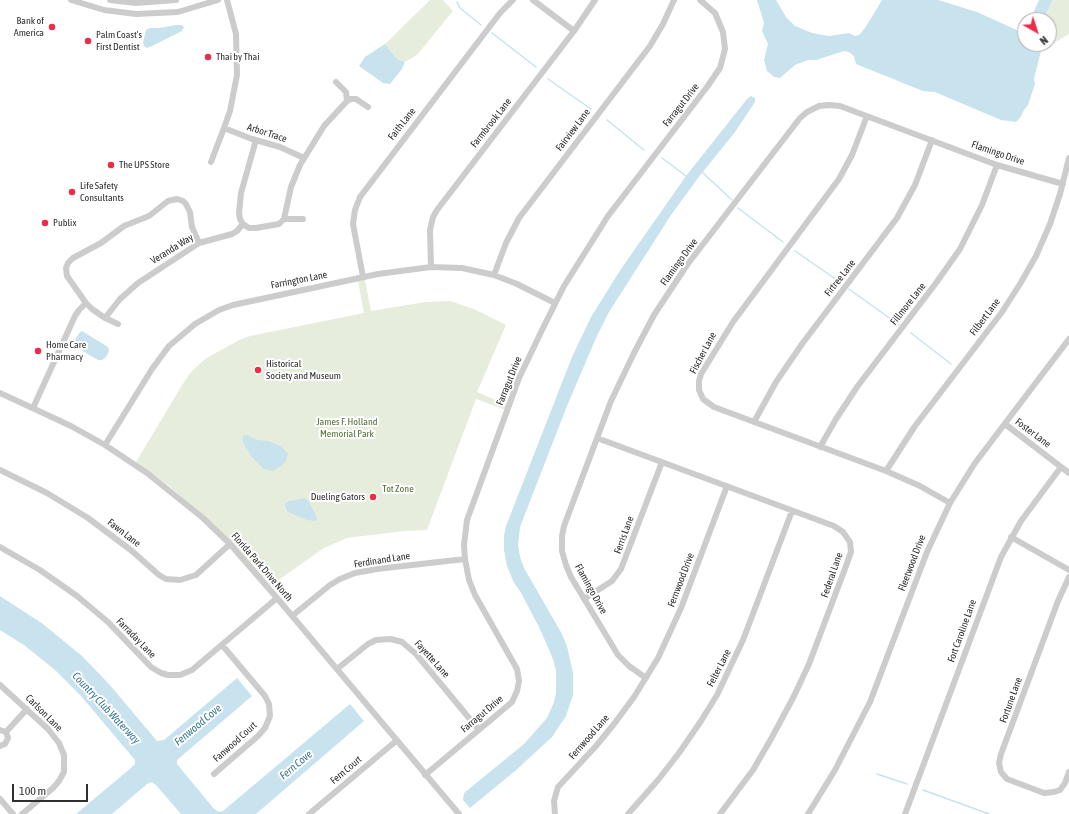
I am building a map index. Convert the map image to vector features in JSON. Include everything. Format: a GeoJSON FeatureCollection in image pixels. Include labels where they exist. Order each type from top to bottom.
{"type":"FeatureCollection","features":[{"type":"Feature","properties":{"kind":"street"},"geometry":{"type":"LineString","coordinates":[[71,0],[104,10],[136,14],[178,12],[218,0]]}},
{"type":"Feature","properties":{"kind":"street"},"geometry":{"type":"LineString","coordinates":[[110,0],[136,3],[176,0]]}},
{"type":"Feature","properties":{"kind":"street"},"geometry":{"type":"LineString","coordinates":[[211,162],[224,128],[234,95],[237,64],[236,34],[227,0]]}},
{"type":"Feature","properties":{"kind":"street","name":"Faith Lane"},"geometry":{"type":"LineString","coordinates":[[363,277],[353,224],[355,210],[360,197],[503,9],[513,0]]}},
{"type":"Feature","properties":{"kind":"street"},"geometry":{"type":"LineString","coordinates":[[534,0],[574,31]]}},
{"type":"Feature","properties":{"kind":"street","name":"Farmbrook Lane"},"geometry":{"type":"LineString","coordinates":[[430,266],[430,230],[432,220],[437,210],[574,31],[595,0]]}},
{"type":"Feature","properties":{"kind":"street","name":"Fairview Lane"},"geometry":{"type":"LineString","coordinates":[[494,275],[506,243],[519,218],[650,46],[663,24],[674,0]]}},
{"type":"Feature","properties":{"kind":"street","name":"Farragut Drive"},"geometry":{"type":"LineString","coordinates":[[425,775],[512,702],[517,691],[519,677],[514,663],[473,590],[467,574],[465,559],[466,525],[519,378],[555,303],[577,264],[608,216],[720,68],[725,50],[723,32],[715,13],[700,0]]}},
{"type":"Feature","properties":{"kind":"street"},"geometry":{"type":"LineString","coordinates":[[336,82],[346,92],[347,101]]}},
{"type":"Feature","properties":{"kind":"street"},"geometry":{"type":"LineString","coordinates":[[256,140],[241,193],[239,214],[243,224],[249,228],[279,224],[284,219],[291,187],[304,158],[328,121],[347,101],[356,99],[368,107]]}},
{"type":"Feature","properties":{"kind":"street","name":"Flamingo Drive"},"geometry":{"type":"LineString","coordinates":[[646,678],[629,666],[618,655],[584,599],[566,565],[562,551],[562,536],[567,518],[597,438],[623,374],[648,326],[687,265],[796,122],[810,110],[826,105],[840,106],[997,165],[1063,184]]}},
{"type":"Feature","properties":{"kind":"street","name":"Fischer Lane"},"geometry":{"type":"LineString","coordinates":[[867,116],[852,155],[839,179],[742,308],[700,377],[698,383],[699,390],[707,403],[714,407],[886,471],[920,486],[950,503]]}},
{"type":"Feature","properties":{"kind":"street","name":"Arbor Trace"},"geometry":{"type":"LineString","coordinates":[[224,128],[280,147],[304,158]]}},
{"type":"Feature","properties":{"kind":"street","name":"Firtree Lane"},"geometry":{"type":"LineString","coordinates":[[754,422],[779,378],[802,344],[897,218],[915,185],[932,140]]}},
{"type":"Feature","properties":{"kind":"street","name":"Filbert Lane"},"geometry":{"type":"LineString","coordinates":[[886,471],[915,426],[1002,312],[1020,284],[1041,246],[1063,184],[1069,158]]}},
{"type":"Feature","properties":{"kind":"street","name":"Fillmore Lane"},"geometry":{"type":"LineString","coordinates":[[820,447],[853,393],[956,256],[979,213],[997,165]]}},
{"type":"Feature","properties":{"kind":"street"},"geometry":{"type":"LineString","coordinates":[[118,324],[105,318],[92,309],[67,276],[66,268],[68,263],[73,258],[101,243],[124,226],[149,216],[168,201],[177,199],[186,204],[189,209],[193,230],[199,243]]}},
{"type":"Feature","properties":{"kind":"street"},"geometry":{"type":"LineString","coordinates":[[284,219],[303,219]]}},
{"type":"Feature","properties":{"kind":"street","name":"Veranda Way"},"geometry":{"type":"LineString","coordinates":[[105,318],[120,299],[138,283],[199,243],[232,234],[243,224]]}},
{"type":"Feature","properties":{"kind":"street","name":"Farrington Lane"},"geometry":{"type":"LineString","coordinates":[[105,445],[157,362],[175,340],[195,324],[219,310],[241,302],[363,277],[430,266],[462,268],[494,275],[521,286],[555,303]]}},
{"type":"Feature","properties":{"kind":"street"},"geometry":{"type":"LineString","coordinates":[[33,408],[75,316],[86,303]]}},
{"type":"Feature","properties":{"kind":"street","name":"Fleetwood Drive"},"geometry":{"type":"LineString","coordinates":[[808,814],[839,764],[870,702],[926,552],[950,503],[972,467],[1069,339]]}},
{"type":"Feature","properties":{"kind":"street","name":"Florida Park Drive North"},"geometry":{"type":"LineString","coordinates":[[0,393],[71,426],[105,445],[147,473],[203,518],[230,544],[277,598],[459,814]]}},
{"type":"Feature","properties":{"kind":"street","name":"Foster Lane"},"geometry":{"type":"LineString","coordinates":[[1005,424],[1069,473]]}},
{"type":"Feature","properties":{"kind":"street","name":"Federal Lane"},"geometry":{"type":"LineString","coordinates":[[597,438],[834,526],[841,530],[849,540],[851,546],[850,555],[809,664],[793,698],[755,765],[720,814]]}},
{"type":"Feature","properties":{"kind":"street","name":"Ferris Lane"},"geometry":{"type":"LineString","coordinates":[[584,599],[612,581],[622,569],[662,462]]}},
{"type":"Feature","properties":{"kind":"street","name":"Fort Caroline Lane"},"geometry":{"type":"LineString","coordinates":[[905,814],[992,578],[1011,537],[1028,510],[1061,467]]}},
{"type":"Feature","properties":{"kind":"street","name":"Fawn Lane"},"geometry":{"type":"LineString","coordinates":[[0,470],[47,493],[82,514],[105,530],[166,579],[180,580],[196,575],[230,544]]}},
{"type":"Feature","properties":{"kind":"street","name":"Fernwood Drive"},"geometry":{"type":"LineString","coordinates":[[646,678],[662,649],[681,608],[727,486]]}},
{"type":"Feature","properties":{"kind":"street","name":"Felter Lane"},"geometry":{"type":"LineString","coordinates":[[628,814],[658,780],[679,753],[701,721],[716,694],[743,640],[792,511]]}},
{"type":"Feature","properties":{"kind":"street"},"geometry":{"type":"LineString","coordinates":[[1011,537],[1069,570]]}},
{"type":"Feature","properties":{"kind":"street","name":"Farraday Lane"},"geometry":{"type":"LineString","coordinates":[[0,547],[40,570],[85,602],[108,622],[151,667],[161,673],[176,676],[188,672],[277,598]]}},
{"type":"Feature","properties":{"kind":"street","name":"Ferdinand Lane"},"geometry":{"type":"LineString","coordinates":[[292,616],[330,585],[355,573],[465,559]]}},
{"type":"Feature","properties":{"kind":"street","name":"Fortune Lane"},"geometry":{"type":"LineString","coordinates":[[1069,577],[1058,601],[999,763],[1001,772],[1007,779],[1044,793],[1057,791],[1063,786],[1069,772]]}},
{"type":"Feature","properties":{"kind":"street","name":"Fayette Lane"},"geometry":{"type":"LineString","coordinates":[[337,670],[368,644],[376,640],[391,639],[402,642],[416,654],[479,730]]}},
{"type":"Feature","properties":{"kind":"street","name":"Fanwood Court"},"geometry":{"type":"LineString","coordinates":[[214,774],[258,736],[265,728],[270,716],[269,704],[265,696],[222,645]]}},
{"type":"Feature","properties":{"kind":"street","name":"Fernwood Lane"},"geometry":{"type":"LineString","coordinates":[[555,812],[554,798],[558,787],[608,731],[631,701],[646,678]]}},
{"type":"Feature","properties":{"kind":"street","name":"Carlson Lane"},"geometry":{"type":"LineString","coordinates":[[0,685],[48,729],[59,744],[64,755],[65,766],[62,776],[57,784],[22,814]]}},
{"type":"Feature","properties":{"kind":"street"},"geometry":{"type":"LineString","coordinates":[[0,746],[8,741],[8,735],[3,731],[27,709]]}},
{"type":"Feature","properties":{"kind":"street","name":"Fern Court"},"geometry":{"type":"LineString","coordinates":[[310,814],[396,741]]}},
{"type":"Feature","properties":{"kind":"street"},"geometry":{"type":"LineString","coordinates":[[0,800],[13,814]]}},
{"type":"Feature","properties":{"kind":"green space"},"geometry":{"type":"Polygon","coordinates":[[[430,0],[443,0],[453,11],[417,55],[405,62],[397,59],[385,44],[430,0]]]}},
{"type":"Feature","properties":{"kind":"green space"},"geometry":{"type":"Polygon","coordinates":[[[1053,0],[1069,0],[1069,34],[1057,41],[1057,12],[1047,12],[1053,0]]]}},
{"type":"Feature","properties":{"kind":"green space","name":"James F. Holland Memorial Park"},"geometry":{"type":"Polygon","coordinates":[[[365,280],[371,311],[425,302],[450,301],[476,310],[506,325],[477,392],[507,405],[506,410],[476,399],[427,530],[404,531],[347,538],[324,548],[270,586],[204,517],[169,486],[136,462],[182,385],[191,372],[205,359],[239,340],[250,336],[364,313],[358,281],[365,280]]]}},
{"type":"Feature","properties":{"kind":"water"},"geometry":{"type":"Polygon","coordinates":[[[757,0],[776,0],[786,17],[795,26],[812,33],[829,36],[849,33],[855,36],[859,35],[865,28],[882,0],[938,0],[977,12],[1017,30],[1017,52],[1041,52],[1034,79],[1035,84],[1028,105],[1016,122],[1001,120],[935,92],[923,91],[856,64],[854,56],[849,52],[844,51],[816,60],[808,60],[795,65],[780,78],[774,77],[767,71],[764,60],[768,44],[762,31],[764,23],[757,0]]]}},
{"type":"Feature","properties":{"kind":"water"},"geometry":{"type":"Polygon","coordinates":[[[1039,0],[1053,0],[1047,12],[1034,12],[1039,0]]]}},
{"type":"Feature","properties":{"kind":"water"},"geometry":{"type":"Polygon","coordinates":[[[182,25],[184,27],[182,31],[147,48],[144,46],[143,42],[146,30],[150,28],[182,25]]]}},
{"type":"Feature","properties":{"kind":"water"},"geometry":{"type":"Polygon","coordinates":[[[385,44],[397,59],[405,62],[402,69],[390,84],[383,83],[359,66],[365,57],[385,44]]]}},
{"type":"Feature","properties":{"kind":"water"},"geometry":{"type":"Polygon","coordinates":[[[751,96],[755,98],[755,102],[735,132],[698,178],[671,215],[609,312],[596,338],[567,406],[520,527],[518,545],[524,568],[562,634],[567,646],[573,673],[573,695],[566,716],[552,737],[515,771],[470,808],[463,800],[464,793],[524,744],[547,718],[554,702],[556,693],[556,671],[553,659],[539,627],[520,591],[514,583],[507,566],[504,550],[504,536],[506,526],[572,357],[591,317],[621,269],[686,176],[747,99],[751,96]]]}},
{"type":"Feature","properties":{"kind":"water"},"geometry":{"type":"Polygon","coordinates":[[[82,331],[108,347],[109,351],[106,357],[102,360],[98,360],[76,347],[75,340],[82,331]]]}},
{"type":"Feature","properties":{"kind":"water"},"geometry":{"type":"Polygon","coordinates":[[[247,435],[257,440],[268,441],[280,446],[288,453],[286,461],[273,471],[264,469],[251,456],[243,442],[243,436],[247,435]]]}},
{"type":"Feature","properties":{"kind":"water"},"geometry":{"type":"Polygon","coordinates":[[[305,498],[309,502],[317,518],[316,521],[307,520],[288,512],[286,509],[285,504],[289,501],[305,498]]]}},
{"type":"Feature","properties":{"kind":"water"},"geometry":{"type":"Polygon","coordinates":[[[0,596],[43,624],[82,656],[109,684],[157,741],[164,740],[237,678],[252,696],[177,760],[177,764],[214,809],[219,812],[223,811],[350,704],[364,721],[256,814],[181,814],[152,782],[147,784],[112,814],[76,814],[131,768],[135,764],[135,760],[81,696],[55,670],[24,645],[0,630],[0,596]]]}},
{"type":"Feature","properties":{"kind":"waterway"},"geometry":{"type":"LineString","coordinates":[[457,2],[460,8],[481,25]]}},
{"type":"Feature","properties":{"kind":"waterway"},"geometry":{"type":"LineString","coordinates":[[492,33],[536,67]]}},
{"type":"Feature","properties":{"kind":"waterway"},"geometry":{"type":"LineString","coordinates":[[548,79],[591,109]]}},
{"type":"Feature","properties":{"kind":"waterway"},"geometry":{"type":"LineString","coordinates":[[607,120],[644,150]]}},
{"type":"Feature","properties":{"kind":"waterway"},"geometry":{"type":"LineString","coordinates":[[662,158],[686,176]]}},
{"type":"Feature","properties":{"kind":"waterway"},"geometry":{"type":"LineString","coordinates":[[702,172],[732,200]]}},
{"type":"Feature","properties":{"kind":"waterway"},"geometry":{"type":"LineString","coordinates":[[738,208],[783,242]]}},
{"type":"Feature","properties":{"kind":"waterway"},"geometry":{"type":"LineString","coordinates":[[795,251],[837,280]]}},
{"type":"Feature","properties":{"kind":"waterway"},"geometry":{"type":"LineString","coordinates":[[849,289],[899,325]]}},
{"type":"Feature","properties":{"kind":"waterway"},"geometry":{"type":"LineString","coordinates":[[911,333],[951,364]]}},
{"type":"Feature","properties":{"kind":"waterway"},"geometry":{"type":"LineString","coordinates":[[877,774],[907,784]]}},
{"type":"Feature","properties":{"kind":"waterway"},"geometry":{"type":"LineString","coordinates":[[923,790],[989,814]]}},
{"type":"Feature","properties":{"kind":"place","name":"Bank of America"},"geometry":{"type":"Point","coordinates":[52,27]}},
{"type":"Feature","properties":{"kind":"place","name":"Palm Coast's First Dentist"},"geometry":{"type":"Point","coordinates":[88,41]}},
{"type":"Feature","properties":{"kind":"place","name":"Thai by Thai"},"geometry":{"type":"Point","coordinates":[208,57]}},
{"type":"Feature","properties":{"kind":"place","name":"The UPS Store"},"geometry":{"type":"Point","coordinates":[111,165]}},
{"type":"Feature","properties":{"kind":"place","name":"Life Safety Consultants"},"geometry":{"type":"Point","coordinates":[72,192]}},
{"type":"Feature","properties":{"kind":"place","name":"Publix"},"geometry":{"type":"Point","coordinates":[45,223]}},
{"type":"Feature","properties":{"kind":"place","name":"Home Care Pharmacy"},"geometry":{"type":"Point","coordinates":[38,351]}},
{"type":"Feature","properties":{"kind":"place","name":"Historical Society and Museum"},"geometry":{"type":"Point","coordinates":[258,370]}},
{"type":"Feature","properties":{"kind":"place","name":"Dueling Gators"},"geometry":{"type":"Point","coordinates":[373,497]}},
{"type":"Feature","properties":{"kind":"park label","name":"Tot Zone"},"geometry":{"type":"Point","coordinates":[398,489]}},
{"type":"Feature","properties":{"kind":"water label","name":"Country Club Waterway"},"geometry":{"type":"Point","coordinates":[106,708]}},
{"type":"Feature","properties":{"kind":"water label","name":"Fenwood Cove"},"geometry":{"type":"Point","coordinates":[198,725]}},
{"type":"Feature","properties":{"kind":"water label","name":"Fern Cove"},"geometry":{"type":"Point","coordinates":[296,765]}}]}
